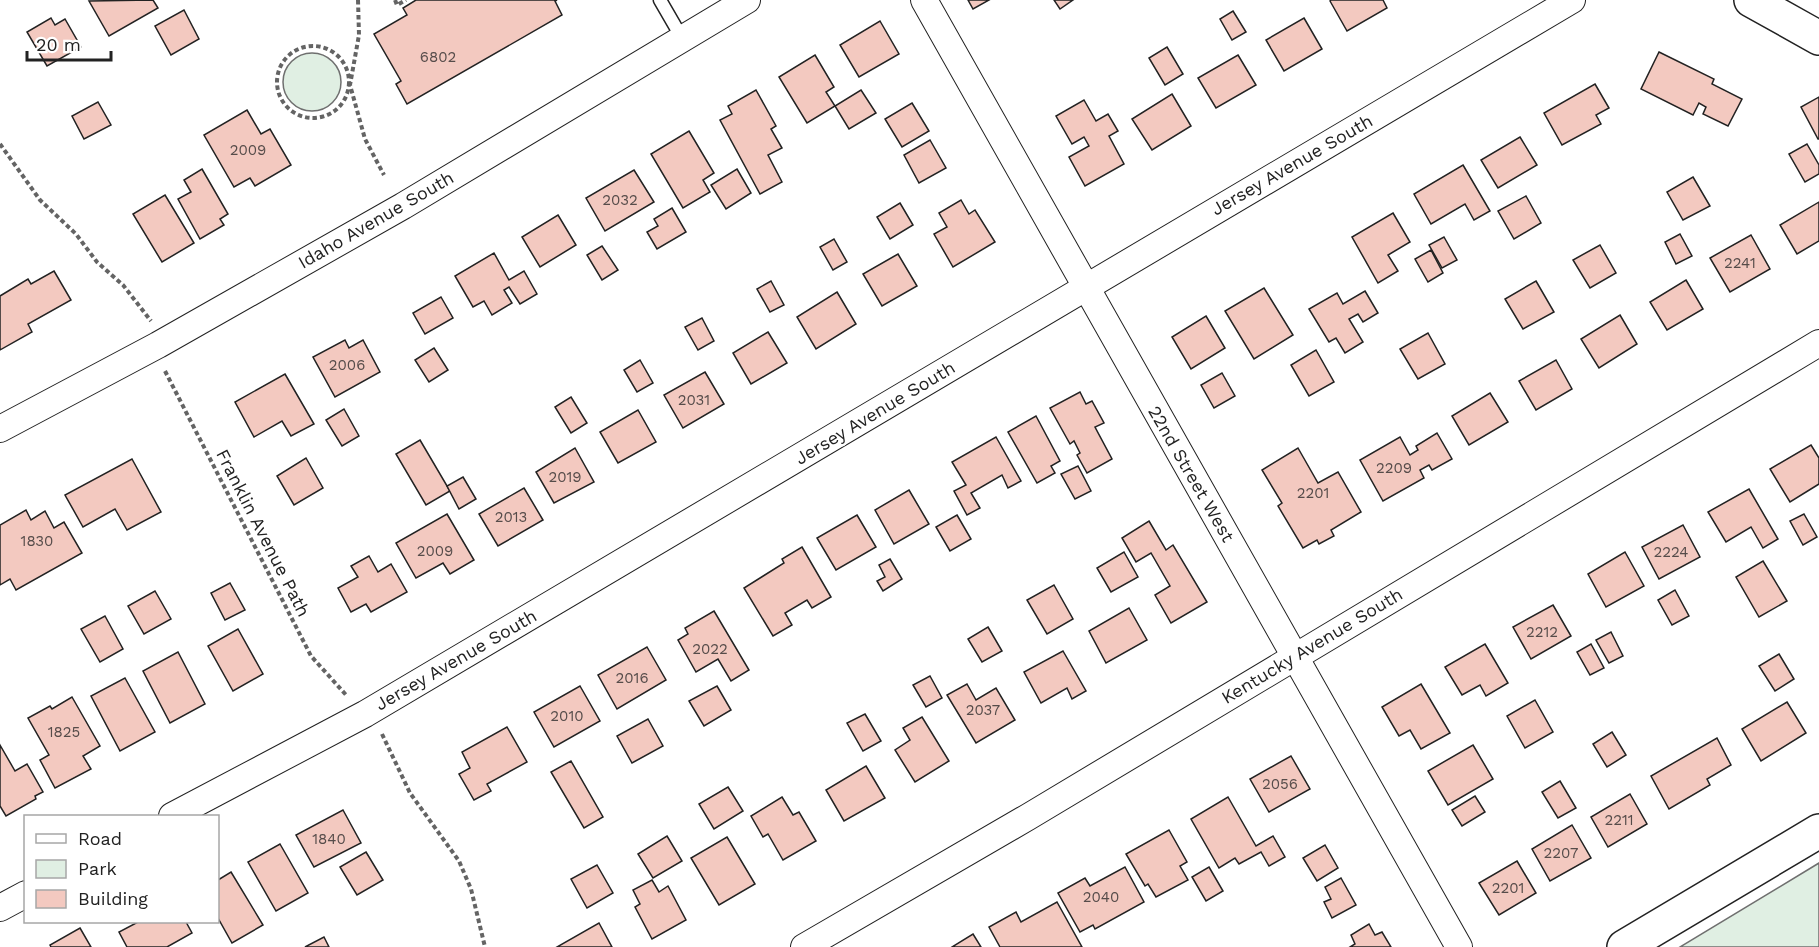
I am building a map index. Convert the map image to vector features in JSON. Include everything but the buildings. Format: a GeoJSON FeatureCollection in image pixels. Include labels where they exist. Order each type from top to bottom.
{"type":"FeatureCollection","features":[{"type":"Feature","properties":{"kind":"main road"},"geometry":{"type":"LineString","coordinates":[[1751,0],[1819,38]]}},
{"type":"Feature","properties":{"kind":"main road"},"geometry":{"type":"LineString","coordinates":[[1624,947],[1819,831]]}},
{"type":"Feature","properties":{"kind":"street","name":"Idaho Avenue South"},"geometry":{"type":"LineString","coordinates":[[0,429],[158,345],[403,206],[747,0]]}},
{"type":"Feature","properties":{"kind":"street","name":"22nd Street West"},"geometry":{"type":"LineString","coordinates":[[924,0],[1459,947]]}},
{"type":"Feature","properties":{"kind":"street","name":"Jersey Avenue South"},"geometry":{"type":"LineString","coordinates":[[174,815],[375,708],[1572,0]]}},
{"type":"Feature","properties":{"kind":"street","name":"Kentucky Avenue South"},"geometry":{"type":"LineString","coordinates":[[804,947],[1028,817],[1819,343]]}},
{"type":"Feature","properties":{"kind":"street"},"geometry":{"type":"LineString","coordinates":[[0,908],[24,895]]}},
{"type":"Feature","properties":{"kind":"lane"},"geometry":{"type":"LineString","coordinates":[[660,0],[682,38]]}},
{"type":"Feature","properties":{"kind":"path"},"geometry":{"type":"LineString","coordinates":[[358,0],[359,35],[355,68],[350,85],[344,101],[337,110],[316,119],[304,118],[293,113],[285,105],[276,84],[283,61],[292,52],[303,47],[315,45],[338,56],[345,66],[350,85],[365,139],[384,175]]}},
{"type":"Feature","properties":{"kind":"path"},"geometry":{"type":"LineString","coordinates":[[394,0],[398,5],[406,0]]}},
{"type":"Feature","properties":{"kind":"path"},"geometry":{"type":"LineString","coordinates":[[0,144],[40,200],[76,234],[97,262],[123,285],[153,324]]}},
{"type":"Feature","properties":{"kind":"path","name":"Franklin Avenue Path"},"geometry":{"type":"LineString","coordinates":[[163,366],[311,656],[352,702]]}},
{"type":"Feature","properties":{"kind":"path"},"geometry":{"type":"LineString","coordinates":[[380,729],[410,793],[459,861],[471,889],[485,947]]}},
{"type":"Feature","properties":{"kind":"green space"},"geometry":{"type":"Polygon","coordinates":[[[312,53],[323,55],[336,66],[341,82],[339,93],[328,106],[312,111],[301,109],[288,98],[283,82],[285,71],[296,58],[312,53]]]}},
{"type":"Feature","properties":{"kind":"green space"},"geometry":{"type":"Polygon","coordinates":[[[1819,863],[1819,947],[1680,947],[1819,863]]]}}]}
